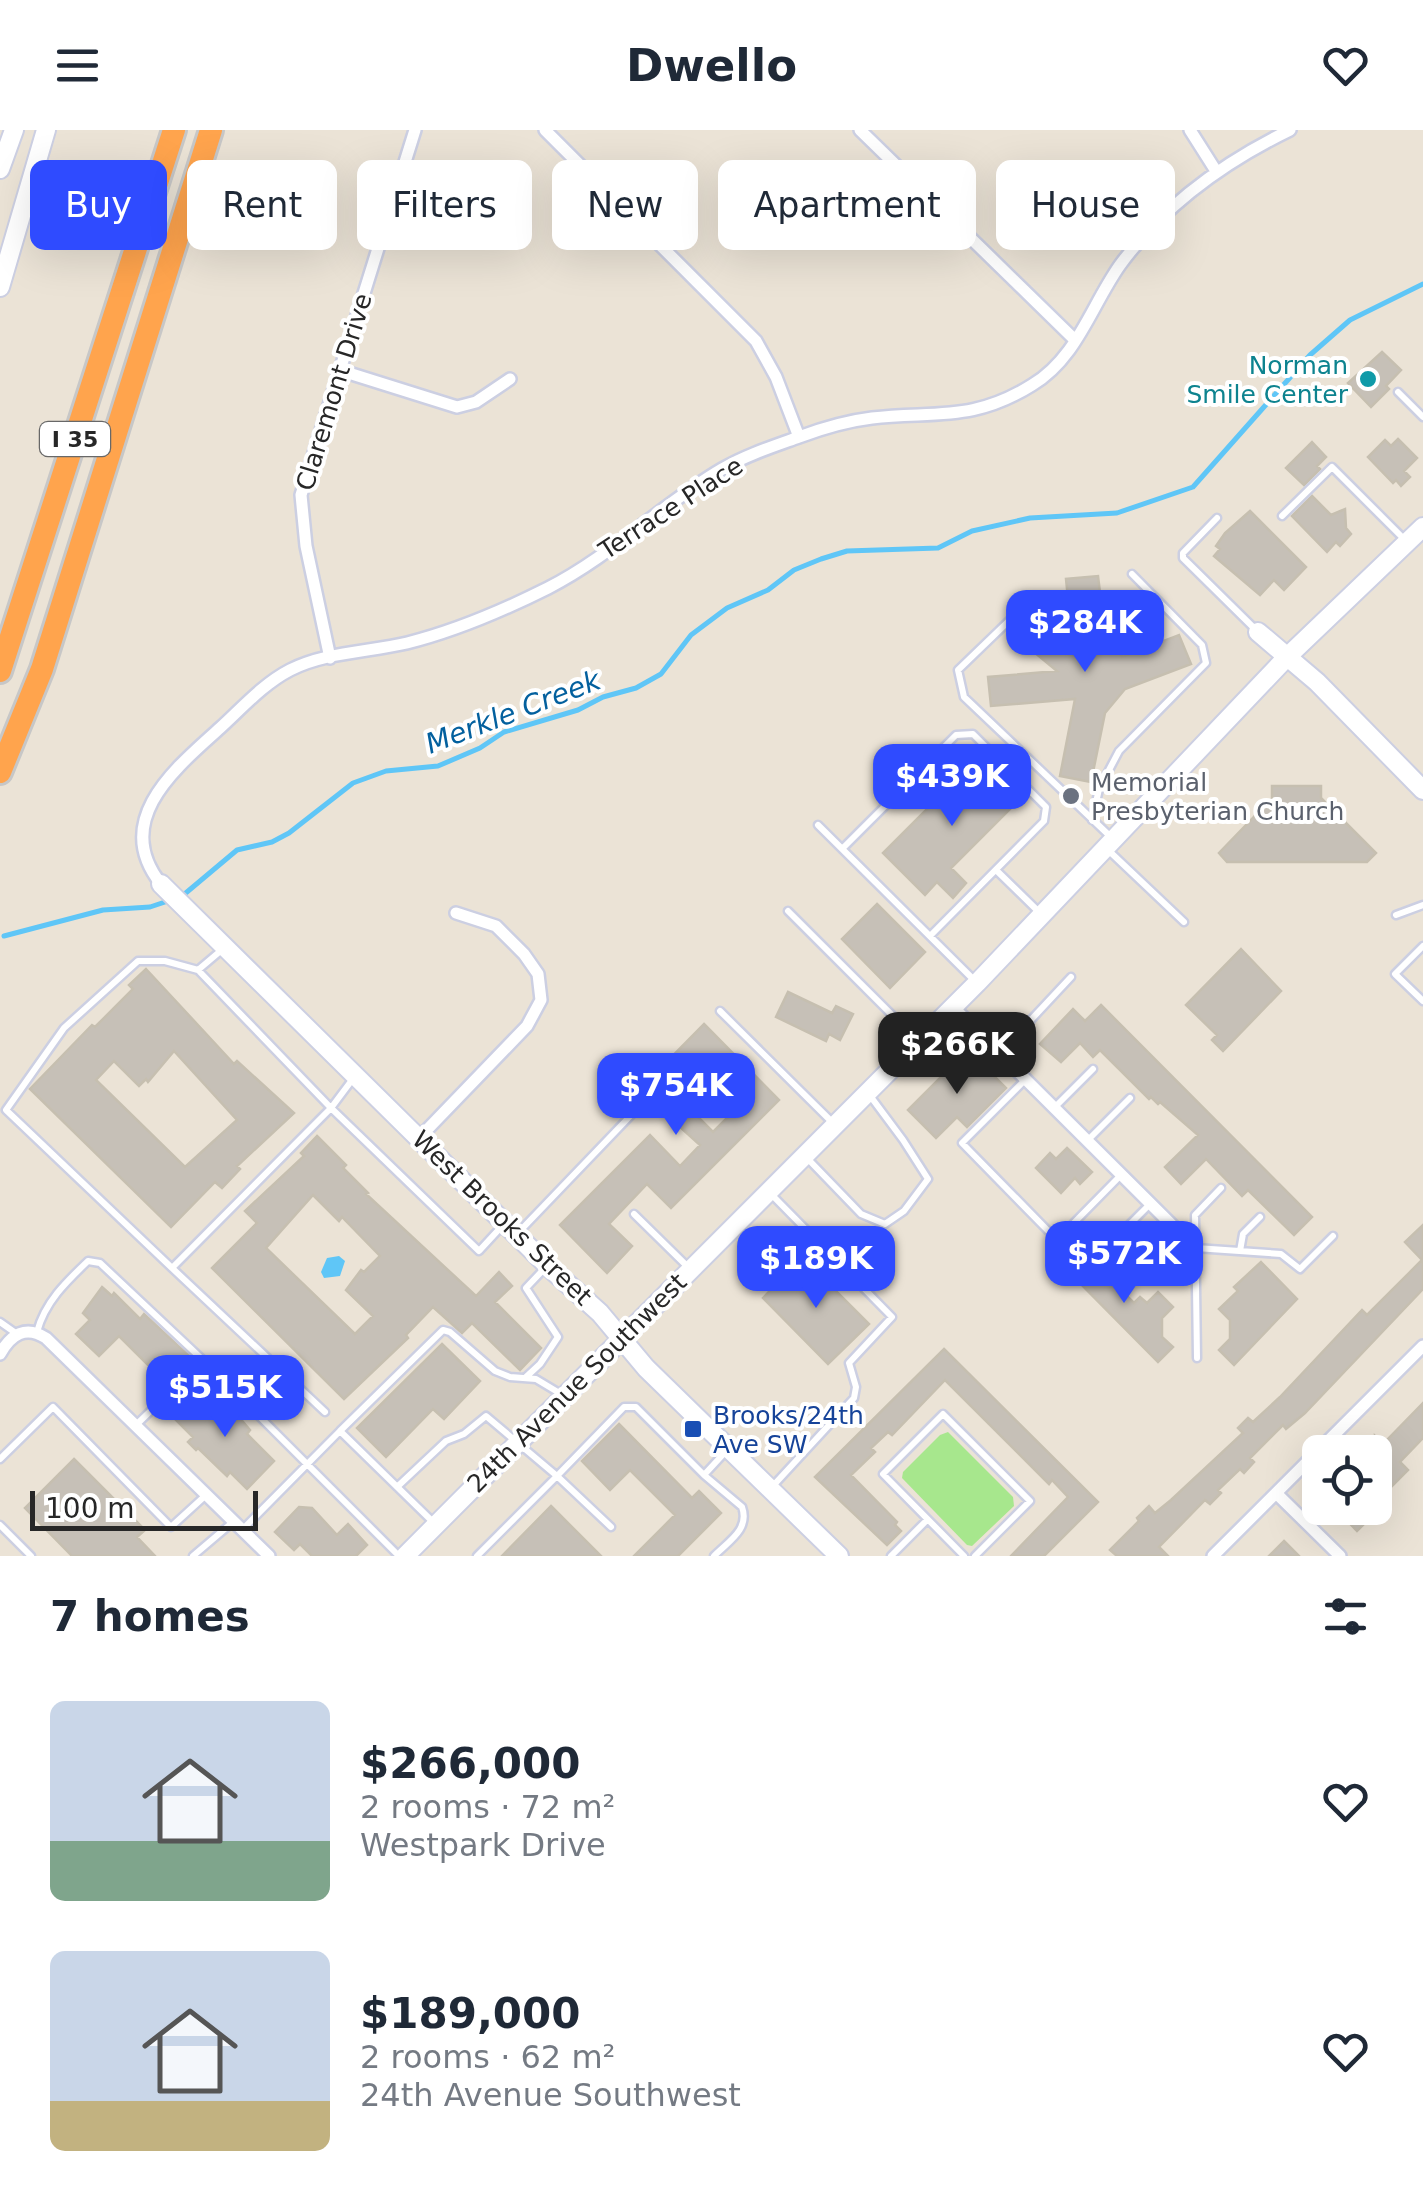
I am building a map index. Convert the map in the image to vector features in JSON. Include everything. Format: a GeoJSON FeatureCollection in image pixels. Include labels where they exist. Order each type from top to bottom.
{"type":"FeatureCollection","features":[{"type":"Feature","properties":{"kind":"highway","name":"I 35"},"geometry":{"type":"LineString","coordinates":[[0,670],[174,130]]}},
{"type":"Feature","properties":{"kind":"highway","name":"I 35"},"geometry":{"type":"LineString","coordinates":[[0,772],[42,669],[93,514],[211,130]]}},
{"type":"Feature","properties":{"kind":"highway"},"geometry":{"type":"LineString","coordinates":[[0,787],[20,723]]}},
{"type":"Feature","properties":{"kind":"main road"},"geometry":{"type":"LineString","coordinates":[[0,168],[14,130]]}},
{"type":"Feature","properties":{"kind":"main road"},"geometry":{"type":"LineString","coordinates":[[0,286],[46,130]]}},
{"type":"Feature","properties":{"kind":"main road","name":"24th Avenue Southwest"},"geometry":{"type":"LineString","coordinates":[[402,1556],[978,982],[1286,658],[1423,527]]}},
{"type":"Feature","properties":{"kind":"main road"},"geometry":{"type":"LineString","coordinates":[[1258,632],[1317,682],[1423,790]]}},
{"type":"Feature","properties":{"kind":"main road","name":"West Brooks Street"},"geometry":{"type":"LineString","coordinates":[[160,884],[565,1279],[646,1368],[839,1556]]}},
{"type":"Feature","properties":{"kind":"street","name":"Claremont Drive"},"geometry":{"type":"LineString","coordinates":[[330,658],[306,546],[301,495],[415,130]]}},
{"type":"Feature","properties":{"kind":"street"},"geometry":{"type":"LineString","coordinates":[[545,130],[756,341],[776,377],[799,437]]}},
{"type":"Feature","properties":{"kind":"street"},"geometry":{"type":"LineString","coordinates":[[860,130],[1076,340]]}},
{"type":"Feature","properties":{"kind":"street"},"geometry":{"type":"LineString","coordinates":[[1190,130],[1216,171]]}},
{"type":"Feature","properties":{"kind":"street","name":"Terrace Place"},"geometry":{"type":"LineString","coordinates":[[160,884],[148,860],[145,828],[151,802],[164,780],[260,691],[289,670],[409,642],[526,598],[589,562],[726,466],[799,437],[868,419],[940,416],[990,406],[1049,374],[1064,361],[1105,288],[1148,231],[1216,171],[1290,130]]}},
{"type":"Feature","properties":{"kind":"street"},"geometry":{"type":"LineString","coordinates":[[339,370],[457,407],[476,402],[510,379]]}},
{"type":"Feature","properties":{"kind":"street"},"geometry":{"type":"LineString","coordinates":[[420,1137],[528,1026],[541,1000],[538,974],[524,954],[496,926],[456,913]]}},
{"type":"Feature","properties":{"kind":"street"},"geometry":{"type":"LineString","coordinates":[[953,1007],[1195,1248]]}},
{"type":"Feature","properties":{"kind":"street"},"geometry":{"type":"LineString","coordinates":[[0,1354],[18,1334],[37,1332],[269,1556]]}},
{"type":"Feature","properties":{"kind":"street"},"geometry":{"type":"LineString","coordinates":[[1213,1556],[1423,1346]]}},
{"type":"Feature","properties":{"kind":"street"},"geometry":{"type":"LineString","coordinates":[[1276,1493],[1340,1556]]}},
{"type":"Feature","properties":{"kind":"lane"},"geometry":{"type":"LineString","coordinates":[[1398,392],[1423,418]]}},
{"type":"Feature","properties":{"kind":"lane"},"geometry":{"type":"LineString","coordinates":[[1282,516],[1332,467],[1407,542]]}},
{"type":"Feature","properties":{"kind":"lane"},"geometry":{"type":"LineString","coordinates":[[1217,518],[1183,558],[1258,632]]}},
{"type":"Feature","properties":{"kind":"lane"},"geometry":{"type":"LineString","coordinates":[[1092,820],[1098,789],[1119,751],[1206,664],[1202,645],[1132,574]]}},
{"type":"Feature","properties":{"kind":"lane"},"geometry":{"type":"LineString","coordinates":[[1014,615],[958,670],[964,697],[1092,820],[1184,922]]}},
{"type":"Feature","properties":{"kind":"lane"},"geometry":{"type":"LineString","coordinates":[[842,850],[956,735],[973,734],[1046,806],[1044,821],[930,936]]}},
{"type":"Feature","properties":{"kind":"lane"},"geometry":{"type":"LineString","coordinates":[[818,825],[978,982]]}},
{"type":"Feature","properties":{"kind":"lane"},"geometry":{"type":"LineString","coordinates":[[996,870],[1042,915]]}},
{"type":"Feature","properties":{"kind":"lane"},"geometry":{"type":"LineString","coordinates":[[1396,915],[1423,905]]}},
{"type":"Feature","properties":{"kind":"lane"},"geometry":{"type":"LineString","coordinates":[[788,911],[919,1041]]}},
{"type":"Feature","properties":{"kind":"lane"},"geometry":{"type":"LineString","coordinates":[[1423,946],[1396,974],[1423,1000]]}},
{"type":"Feature","properties":{"kind":"lane"},"geometry":{"type":"LineString","coordinates":[[198,970],[224,948]]}},
{"type":"Feature","properties":{"kind":"lane"},"geometry":{"type":"LineString","coordinates":[[325,1412],[6,1110],[64,1028],[138,961],[165,961],[198,970],[331,1108],[479,1251],[511,1229],[636,1111]]}},
{"type":"Feature","properties":{"kind":"lane"},"geometry":{"type":"LineString","coordinates":[[1016,1069],[1030,1054],[1024,1032],[1028,1023],[1071,976]]}},
{"type":"Feature","properties":{"kind":"lane"},"geometry":{"type":"LineString","coordinates":[[720,1011],[834,1124]]}},
{"type":"Feature","properties":{"kind":"lane"},"geometry":{"type":"LineString","coordinates":[[1054,1108],[1093,1069]]}},
{"type":"Feature","properties":{"kind":"lane"},"geometry":{"type":"LineString","coordinates":[[172,1268],[331,1108],[356,1075]]}},
{"type":"Feature","properties":{"kind":"lane"},"geometry":{"type":"LineString","coordinates":[[1026,1079],[962,1143],[1057,1240],[1121,1175]]}},
{"type":"Feature","properties":{"kind":"lane"},"geometry":{"type":"LineString","coordinates":[[804,1156],[861,1214],[885,1224],[904,1211],[928,1180],[867,1092]]}},
{"type":"Feature","properties":{"kind":"lane"},"geometry":{"type":"LineString","coordinates":[[1087,1141],[1130,1098]]}},
{"type":"Feature","properties":{"kind":"lane"},"geometry":{"type":"LineString","coordinates":[[1197,1358],[1194,1215],[1221,1188]]}},
{"type":"Feature","properties":{"kind":"lane"},"geometry":{"type":"LineString","coordinates":[[768,1191],[892,1317],[849,1362],[856,1387],[854,1398],[770,1488]]}},
{"type":"Feature","properties":{"kind":"lane"},"geometry":{"type":"LineString","coordinates":[[1112,1243],[1150,1204]]}},
{"type":"Feature","properties":{"kind":"lane"},"geometry":{"type":"LineString","coordinates":[[634,1214],[690,1269]]}},
{"type":"Feature","properties":{"kind":"lane"},"geometry":{"type":"LineString","coordinates":[[1240,1251],[1243,1234],[1260,1218]]}},
{"type":"Feature","properties":{"kind":"lane"},"geometry":{"type":"LineString","coordinates":[[1109,1254],[1128,1273],[1172,1226]]}},
{"type":"Feature","properties":{"kind":"lane"},"geometry":{"type":"LineString","coordinates":[[1195,1248],[1281,1254],[1300,1269],[1334,1236]]}},
{"type":"Feature","properties":{"kind":"lane"},"geometry":{"type":"LineString","coordinates":[[37,1332],[42,1315],[60,1288],[88,1261],[100,1263],[402,1556]]}},
{"type":"Feature","properties":{"kind":"lane"},"geometry":{"type":"LineString","coordinates":[[525,1378],[540,1364],[558,1336],[526,1288],[548,1266]]}},
{"type":"Feature","properties":{"kind":"lane"},"geometry":{"type":"LineString","coordinates":[[0,1322],[18,1334]]}},
{"type":"Feature","properties":{"kind":"lane"},"geometry":{"type":"LineString","coordinates":[[193,1556],[238,1525],[306,1465],[443,1330],[495,1372],[510,1378],[536,1379],[564,1395]]}},
{"type":"Feature","properties":{"kind":"lane"},"geometry":{"type":"LineString","coordinates":[[136,1424],[203,1360]]}},
{"type":"Feature","properties":{"kind":"lane"},"geometry":{"type":"LineString","coordinates":[[476,1556],[630,1405],[745,1512],[742,1528],[714,1556]]}},
{"type":"Feature","properties":{"kind":"lane"},"geometry":{"type":"LineString","coordinates":[[0,1459],[52,1407],[172,1527],[206,1494]]}},
{"type":"Feature","properties":{"kind":"lane"},"geometry":{"type":"LineString","coordinates":[[964,1556],[882,1474],[943,1414],[1030,1501],[975,1556]]}},
{"type":"Feature","properties":{"kind":"lane"},"geometry":{"type":"LineString","coordinates":[[397,1487],[446,1441],[464,1434],[481,1418],[496,1421],[520,1441],[611,1527]]}},
{"type":"Feature","properties":{"kind":"lane"},"geometry":{"type":"LineString","coordinates":[[340,1431],[436,1525]]}},
{"type":"Feature","properties":{"kind":"lane"},"geometry":{"type":"LineString","coordinates":[[704,1474],[730,1448]]}},
{"type":"Feature","properties":{"kind":"lane"},"geometry":{"type":"LineString","coordinates":[[891,1556],[927,1520]]}},
{"type":"Feature","properties":{"kind":"lane"},"geometry":{"type":"LineString","coordinates":[[0,1525],[31,1556]]}},
{"type":"Feature","properties":{"kind":"green space"},"geometry":{"type":"Polygon","coordinates":[[[948,1432],[1013,1497],[1014,1506],[972,1546],[902,1478],[903,1472],[940,1435],[948,1432]]]}},
{"type":"Feature","properties":{"kind":"water"},"geometry":{"type":"Polygon","coordinates":[[[339,1256],[345,1261],[340,1276],[324,1278],[321,1272],[327,1258],[339,1256]]]}},
{"type":"Feature","properties":{"kind":"building","name":"Norman Smile Center"},"geometry":{"type":"Polygon","coordinates":[[[1382,352],[1401,370],[1371,407],[1348,383],[1382,352]]]}},
{"type":"Feature","properties":{"kind":"building"},"geometry":{"type":"Polygon","coordinates":[[[1398,439],[1417,458],[1404,471],[1410,477],[1401,486],[1396,480],[1393,483],[1368,457],[1385,440],[1391,446],[1398,439]]]}},
{"type":"Feature","properties":{"kind":"building"},"geometry":{"type":"Polygon","coordinates":[[[1312,442],[1326,457],[1304,485],[1286,468],[1312,442]]]}},
{"type":"Feature","properties":{"kind":"building"},"geometry":{"type":"Polygon","coordinates":[[[1312,496],[1331,515],[1345,509],[1346,528],[1351,534],[1327,552],[1292,516],[1312,496]]]}},
{"type":"Feature","properties":{"kind":"building"},"geometry":{"type":"Polygon","coordinates":[[[1250,511],[1306,567],[1284,590],[1274,580],[1260,595],[1214,556],[1225,533],[1250,511]]]}},
{"type":"Feature","properties":{"kind":"building"},"geometry":{"type":"Polygon","coordinates":[[[1098,576],[1107,652],[1118,648],[1122,657],[1179,635],[1191,664],[1125,689],[1105,713],[1091,782],[1060,776],[1075,699],[991,706],[988,677],[1057,671],[1028,647],[1045,626],[1073,649],[1066,579],[1098,576]]]}},
{"type":"Feature","properties":{"kind":"building"},"geometry":{"type":"Polygon","coordinates":[[[979,757],[1021,798],[951,868],[966,883],[953,898],[937,882],[925,895],[883,853],[979,757]]]}},
{"type":"Feature","properties":{"kind":"building"},"geometry":{"type":"Polygon","coordinates":[[[1272,786],[1321,786],[1321,798],[1376,853],[1367,862],[1227,862],[1219,853],[1272,798],[1272,786]]]}},
{"type":"Feature","properties":{"kind":"building"},"geometry":{"type":"Polygon","coordinates":[[[877,904],[925,952],[890,988],[842,939],[877,904]]]}},
{"type":"Feature","properties":{"kind":"building"},"geometry":{"type":"Polygon","coordinates":[[[1241,949],[1281,991],[1223,1051],[1212,1040],[1217,1035],[1186,1005],[1241,949]]]}},
{"type":"Feature","properties":{"kind":"building"},"geometry":{"type":"Polygon","coordinates":[[[146,969],[234,1064],[237,1061],[294,1113],[237,1166],[240,1169],[222,1188],[215,1182],[171,1227],[30,1089],[133,989],[129,985],[146,969]],[[174,1051],[148,1082],[146,1079],[139,1086],[114,1061],[96,1080],[185,1167],[237,1120],[174,1051]]]}},
{"type":"Feature","properties":{"kind":"building"},"geometry":{"type":"Polygon","coordinates":[[[788,992],[832,1013],[836,1006],[853,1014],[840,1040],[829,1034],[826,1041],[776,1017],[788,992]]]}},
{"type":"Feature","properties":{"kind":"building"},"geometry":{"type":"Polygon","coordinates":[[[1101,1005],[1312,1217],[1294,1235],[1248,1190],[1242,1196],[1206,1159],[1181,1184],[1165,1167],[1198,1135],[1160,1102],[1149,1099],[1100,1050],[1093,1057],[1080,1043],[1061,1062],[1040,1044],[1073,1009],[1085,1021],[1101,1005]]]}},
{"type":"Feature","properties":{"kind":"building"},"geometry":{"type":"Polygon","coordinates":[[[704,1024],[779,1100],[671,1208],[647,1184],[609,1224],[632,1246],[607,1273],[560,1225],[650,1135],[680,1166],[700,1145],[639,1090],[704,1024]],[[722,1080],[691,1110],[713,1132],[743,1102],[722,1080]]]}},
{"type":"Feature","properties":{"kind":"building"},"geometry":{"type":"Polygon","coordinates":[[[962,1056],[978,1071],[983,1065],[1006,1088],[967,1127],[957,1117],[936,1138],[908,1110],[962,1056]]]}},
{"type":"Feature","properties":{"kind":"building"},"geometry":{"type":"Polygon","coordinates":[[[317,1136],[346,1165],[343,1168],[366,1194],[476,1296],[499,1272],[512,1286],[495,1302],[541,1348],[520,1370],[472,1323],[462,1333],[433,1307],[406,1335],[408,1338],[344,1399],[212,1268],[257,1223],[245,1211],[304,1156],[301,1153],[317,1136]],[[313,1195],[266,1248],[355,1334],[373,1316],[346,1290],[361,1270],[364,1272],[380,1256],[342,1217],[339,1221],[313,1195]]]}},
{"type":"Feature","properties":{"kind":"building"},"geometry":{"type":"Polygon","coordinates":[[[1067,1148],[1092,1172],[1080,1184],[1075,1178],[1061,1193],[1036,1168],[1050,1153],[1056,1159],[1067,1148]]]}},
{"type":"Feature","properties":{"kind":"building"},"geometry":{"type":"Polygon","coordinates":[[[1423,1225],[1423,1289],[1305,1413],[1286,1429],[1283,1425],[1250,1458],[1254,1462],[1244,1473],[1240,1469],[1218,1490],[1221,1493],[1210,1504],[1205,1500],[1159,1547],[1168,1556],[1117,1556],[1110,1550],[1149,1506],[1155,1513],[1171,1500],[1243,1433],[1238,1428],[1248,1418],[1253,1422],[1362,1310],[1367,1315],[1422,1260],[1405,1242],[1423,1225]]]}},
{"type":"Feature","properties":{"kind":"building"},"geometry":{"type":"Polygon","coordinates":[[[1080,1249],[1134,1303],[1140,1297],[1147,1303],[1158,1292],[1173,1307],[1162,1318],[1162,1337],[1173,1347],[1158,1362],[1063,1266],[1080,1249]]]}},
{"type":"Feature","properties":{"kind":"building"},"geometry":{"type":"Polygon","coordinates":[[[802,1257],[869,1324],[828,1364],[763,1298],[802,1257]]]}},
{"type":"Feature","properties":{"kind":"building"},"geometry":{"type":"Polygon","coordinates":[[[1261,1262],[1297,1299],[1234,1365],[1219,1350],[1230,1339],[1230,1320],[1219,1309],[1238,1291],[1234,1287],[1261,1262]]]}},
{"type":"Feature","properties":{"kind":"building"},"geometry":{"type":"Polygon","coordinates":[[[102,1287],[112,1296],[114,1293],[140,1319],[144,1314],[190,1357],[165,1382],[119,1336],[99,1356],[76,1334],[90,1320],[83,1313],[102,1287]]]}},
{"type":"Feature","properties":{"kind":"building"},"geometry":{"type":"Polygon","coordinates":[[[442,1344],[480,1381],[444,1419],[433,1409],[386,1457],[357,1428],[442,1344]]]}},
{"type":"Feature","properties":{"kind":"building"},"geometry":{"type":"Polygon","coordinates":[[[944,1349],[1098,1502],[1044,1556],[1011,1556],[1068,1497],[1052,1480],[1049,1484],[945,1380],[892,1435],[888,1432],[871,1448],[875,1452],[851,1475],[897,1522],[895,1525],[901,1531],[887,1545],[815,1477],[944,1349]]]}},
{"type":"Feature","properties":{"kind":"building"},"geometry":{"type":"Polygon","coordinates":[[[204,1392],[220,1408],[226,1402],[250,1430],[247,1434],[274,1461],[247,1489],[230,1472],[227,1476],[196,1450],[188,1442],[193,1437],[176,1420],[204,1392]]]}},
{"type":"Feature","properties":{"kind":"building"},"geometry":{"type":"Polygon","coordinates":[[[1423,1403],[1423,1438],[1400,1462],[1408,1470],[1392,1486],[1392,1435],[1423,1403]]]}},
{"type":"Feature","properties":{"kind":"building"},"geometry":{"type":"Polygon","coordinates":[[[619,1424],[692,1498],[699,1491],[721,1513],[678,1556],[634,1556],[675,1515],[630,1470],[610,1490],[582,1461],[619,1424]]]}},
{"type":"Feature","properties":{"kind":"building"},"geometry":{"type":"Polygon","coordinates":[[[74,1459],[145,1530],[137,1537],[155,1556],[72,1556],[25,1508],[74,1459]]]}},
{"type":"Feature","properties":{"kind":"building"},"geometry":{"type":"Polygon","coordinates":[[[551,1506],[601,1556],[502,1556],[551,1506]]]}},
{"type":"Feature","properties":{"kind":"building"},"geometry":{"type":"Polygon","coordinates":[[[299,1507],[312,1508],[337,1535],[348,1524],[367,1545],[356,1556],[312,1556],[300,1544],[294,1550],[275,1532],[299,1507]]]}},
{"type":"Feature","properties":{"kind":"building"},"geometry":{"type":"Polygon","coordinates":[[[1284,1541],[1299,1556],[1269,1556],[1284,1541]]]}},
{"type":"Feature","properties":{"kind":"waterway","name":"Merkle Creek"},"geometry":{"type":"LineString","coordinates":[[181,897],[237,850],[272,842],[289,833],[353,783],[386,771],[438,766],[480,748],[504,732],[636,688],[661,674],[691,635],[727,608],[821,559],[847,551],[938,548],[972,531],[1030,518],[1117,513],[1193,487],[1310,355],[1350,320],[1423,284]]}},
{"type":"Feature","properties":{"kind":"waterway","name":"Merkle Creek"},"geometry":{"type":"LineString","coordinates":[[4,936],[103,910],[150,907],[171,900]]}},
{"type":"Feature","properties":{"kind":"place","name":"Norman Smile Center"},"geometry":{"type":"Point","coordinates":[1368,379]}},
{"type":"Feature","properties":{"kind":"place","name":"Memorial Presbyterian Church"},"geometry":{"type":"Point","coordinates":[1071,796]}},
{"type":"Feature","properties":{"kind":"place","name":"Brooks/24th Ave SW"},"geometry":{"type":"Point","coordinates":[693,1429]}}]}
